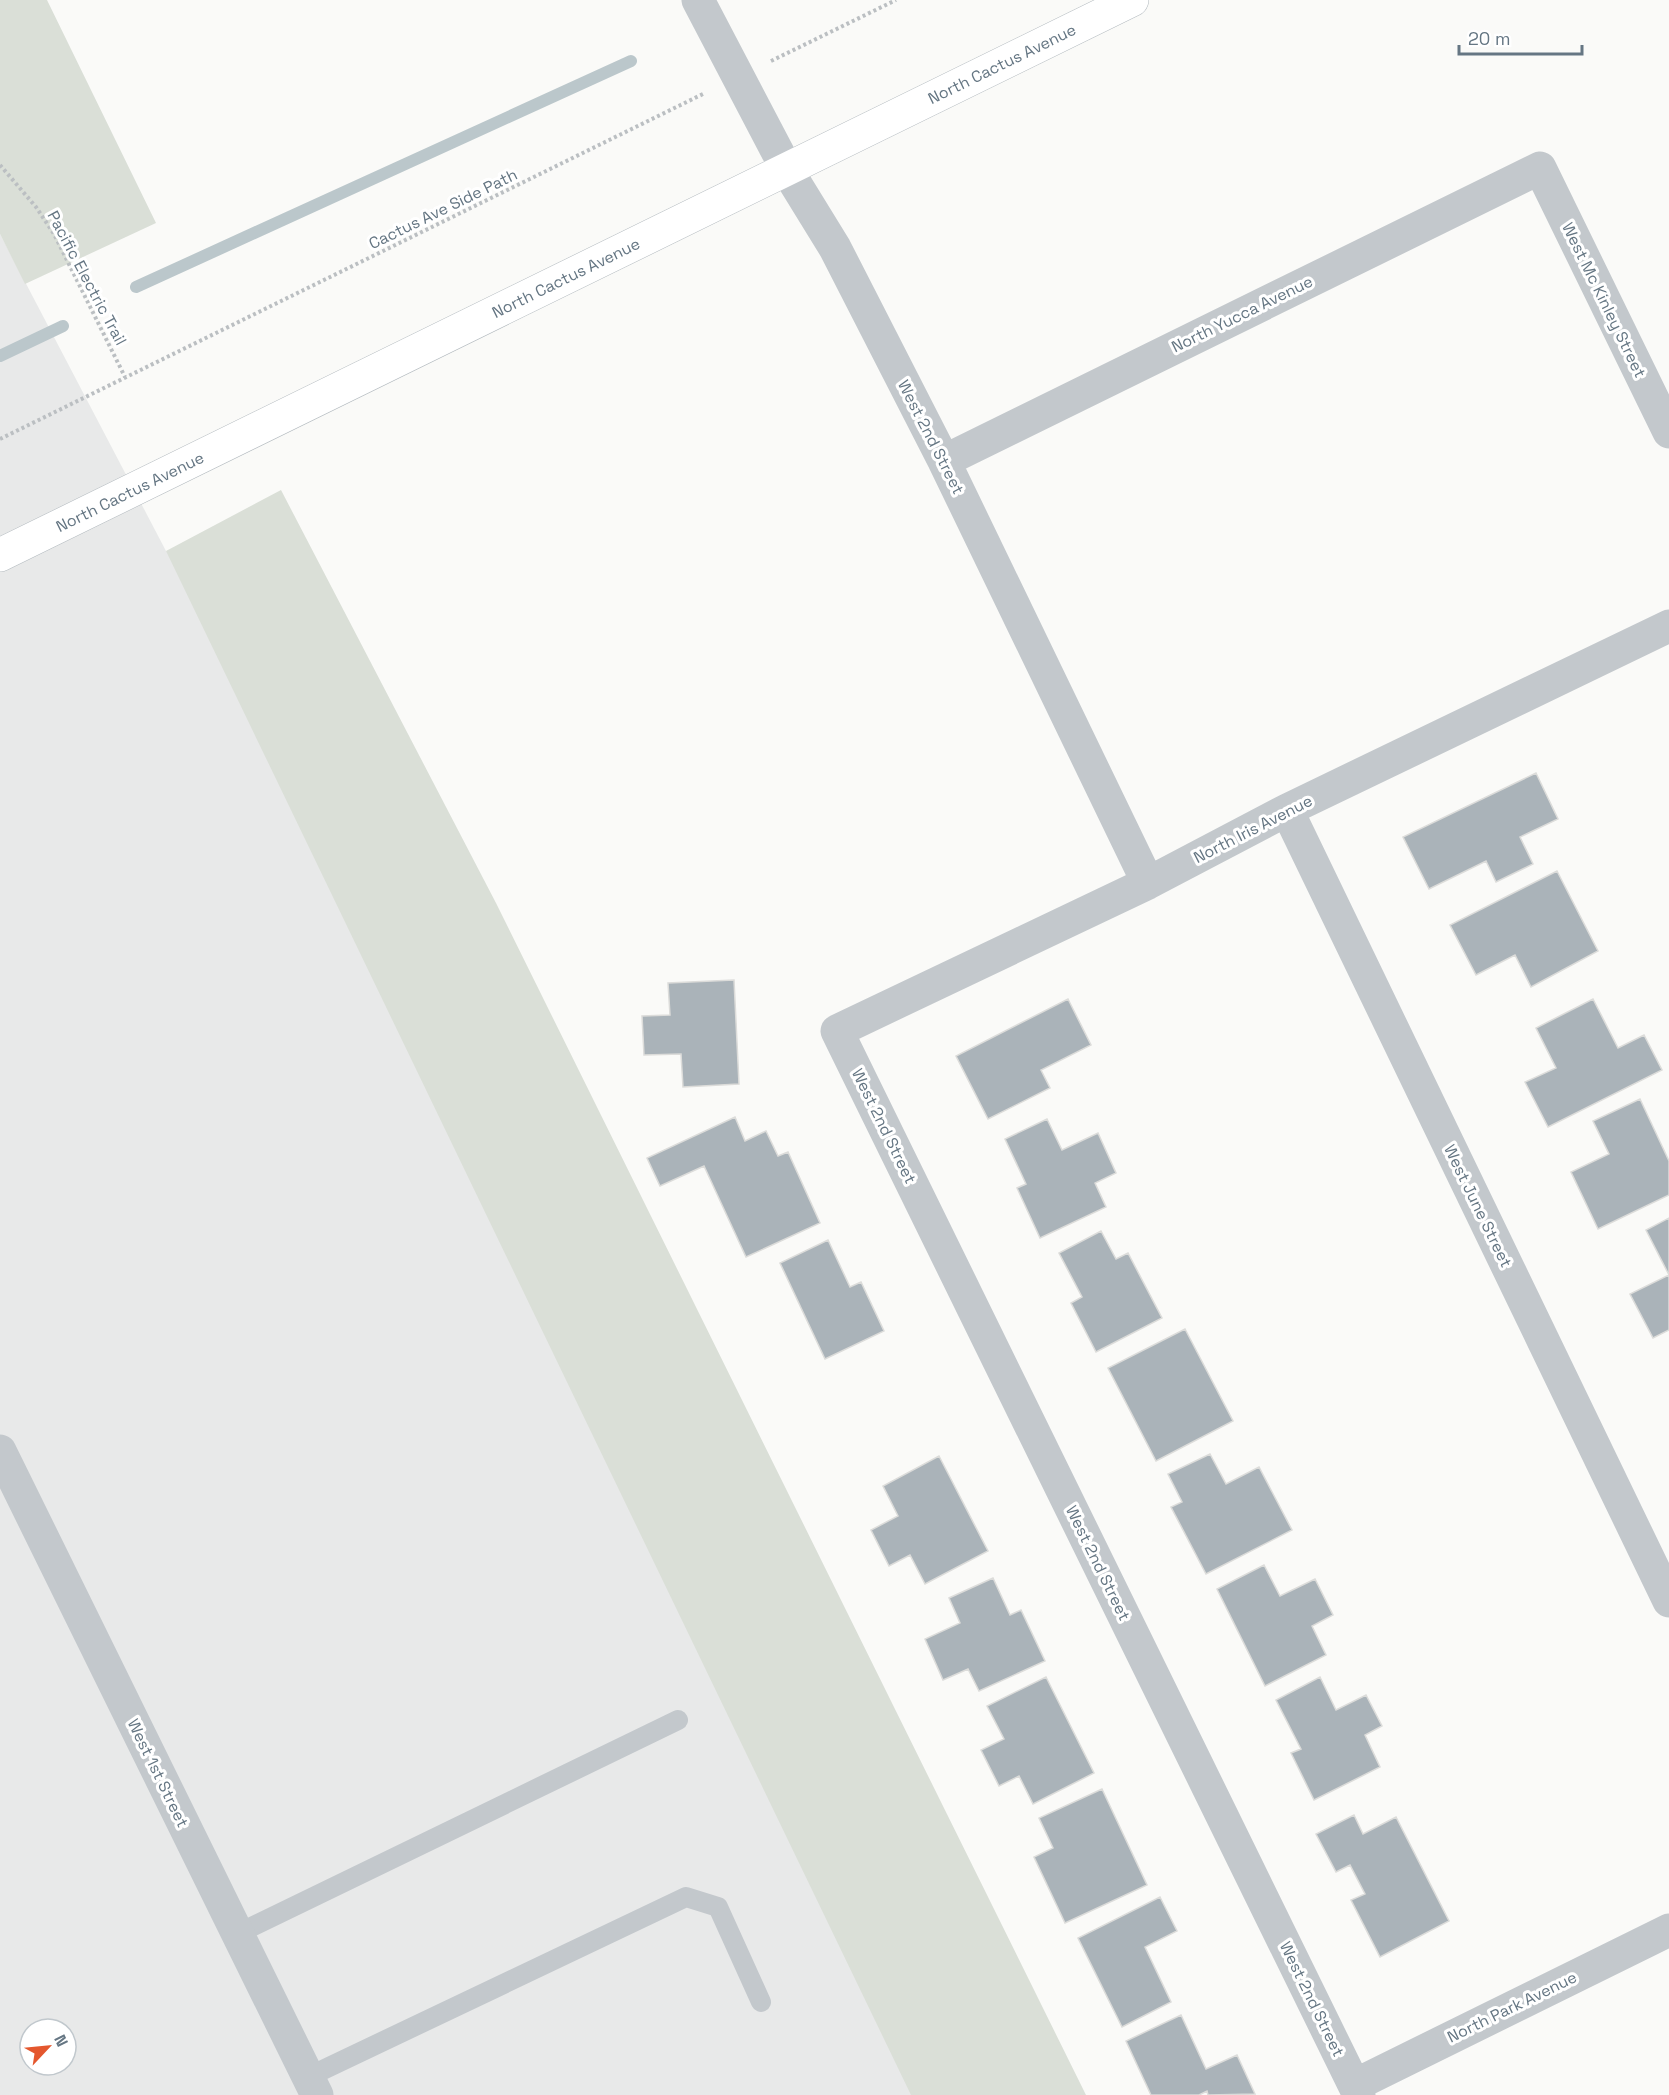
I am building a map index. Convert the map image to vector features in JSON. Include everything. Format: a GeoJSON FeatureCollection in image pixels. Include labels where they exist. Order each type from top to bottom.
{"type":"FeatureCollection","features":[{"type":"Feature","properties":{"kind":"main road","name":"North Cactus Avenue"},"geometry":{"type":"LineString","coordinates":[[0,555],[1132,0]]}},
{"type":"Feature","properties":{"kind":"street","name":"West 2nd Street"},"geometry":{"type":"LineString","coordinates":[[698,0],[787,170],[834,248],[944,461],[1148,883]]}},
{"type":"Feature","properties":{"kind":"street","name":"West Mc Kinley Street"},"geometry":{"type":"LineString","coordinates":[[1540,168],[1669,432]]}},
{"type":"Feature","properties":{"kind":"street","name":"North Yucca Avenue"},"geometry":{"type":"LineString","coordinates":[[944,461],[1540,168]]}},
{"type":"Feature","properties":{"kind":"street","name":"North Iris Avenue"},"geometry":{"type":"LineString","coordinates":[[837,1031],[1148,883],[1287,810],[1669,626]]}},
{"type":"Feature","properties":{"kind":"street","name":"West June Street"},"geometry":{"type":"LineString","coordinates":[[1287,810],[1669,1601]]}},
{"type":"Feature","properties":{"kind":"street","name":"West 2nd Street"},"geometry":{"type":"LineString","coordinates":[[837,1031],[1357,2090]]}},
{"type":"Feature","properties":{"kind":"street","name":"West 1st Street"},"geometry":{"type":"LineString","coordinates":[[0,1451],[312,2086]]}},
{"type":"Feature","properties":{"kind":"street","name":"North Park Avenue"},"geometry":{"type":"LineString","coordinates":[[1357,2090],[1669,1930]]}},
{"type":"Feature","properties":{"kind":"lane"},"geometry":{"type":"LineString","coordinates":[[237,1934],[678,1720]]}},
{"type":"Feature","properties":{"kind":"lane"},"geometry":{"type":"LineString","coordinates":[[312,2086],[686,1897],[718,1907],[761,2002]]}},
{"type":"Feature","properties":{"kind":"path","name":"Cactus Ave Side Path"},"geometry":{"type":"LineString","coordinates":[[0,439],[896,0]]}},
{"type":"Feature","properties":{"kind":"path","name":"Pacific Electric Trail"},"geometry":{"type":"LineString","coordinates":[[0,165],[36,207],[54,234],[125,377]]}},
{"type":"Feature","properties":{"kind":"shaded area"},"geometry":{"type":"Polygon","coordinates":[[[0,0],[47,0],[156,223],[25,284],[0,234],[0,0]]]}},
{"type":"Feature","properties":{"kind":"shaded area"},"geometry":{"type":"Polygon","coordinates":[[[0,234],[166,551],[183,572],[913,2095],[0,2095],[0,234]]]}},
{"type":"Feature","properties":{"kind":"shaded area"},"geometry":{"type":"Polygon","coordinates":[[[281,490],[496,903],[1086,2095],[911,2095],[166,551],[281,490]]]}},
{"type":"Feature","properties":{"kind":"building"},"geometry":{"type":"Polygon","coordinates":[[[1536,773],[1558,819],[1520,837],[1533,864],[1496,882],[1486,861],[1429,889],[1403,837],[1536,773]]]}},
{"type":"Feature","properties":{"kind":"building"},"geometry":{"type":"Polygon","coordinates":[[[1557,871],[1598,951],[1531,987],[1515,955],[1476,975],[1450,925],[1557,871]]]}},
{"type":"Feature","properties":{"kind":"building"},"geometry":{"type":"Polygon","coordinates":[[[734,980],[739,1084],[683,1087],[681,1054],[644,1055],[642,1016],[670,1015],[668,983],[734,980]]]}},
{"type":"Feature","properties":{"kind":"building"},"geometry":{"type":"Polygon","coordinates":[[[1068,999],[1091,1045],[1041,1070],[1050,1088],[988,1119],[956,1056],[1068,999]]]}},
{"type":"Feature","properties":{"kind":"building"},"geometry":{"type":"Polygon","coordinates":[[[1593,999],[1618,1048],[1644,1035],[1662,1070],[1548,1127],[1525,1082],[1556,1068],[1536,1028],[1593,999]]]}},
{"type":"Feature","properties":{"kind":"building"},"geometry":{"type":"Polygon","coordinates":[[[1640,1099],[1669,1161],[1669,1195],[1598,1229],[1571,1172],[1609,1154],[1593,1121],[1640,1099]]]}},
{"type":"Feature","properties":{"kind":"building"},"geometry":{"type":"Polygon","coordinates":[[[735,1117],[745,1141],[766,1131],[778,1156],[788,1152],[820,1223],[746,1257],[704,1166],[660,1186],[647,1158],[735,1117]]]}},
{"type":"Feature","properties":{"kind":"building"},"geometry":{"type":"Polygon","coordinates":[[[1047,1119],[1062,1150],[1098,1133],[1116,1173],[1095,1183],[1106,1207],[1040,1238],[1017,1188],[1026,1184],[1005,1139],[1047,1119]]]}},
{"type":"Feature","properties":{"kind":"building"},"geometry":{"type":"Polygon","coordinates":[[[1669,1218],[1669,1275],[1646,1230],[1669,1218]]]}},
{"type":"Feature","properties":{"kind":"building"},"geometry":{"type":"Polygon","coordinates":[[[1101,1231],[1116,1259],[1128,1253],[1162,1318],[1096,1352],[1071,1303],[1082,1297],[1059,1253],[1101,1231]]]}},
{"type":"Feature","properties":{"kind":"building"},"geometry":{"type":"Polygon","coordinates":[[[828,1240],[850,1287],[861,1282],[884,1331],[825,1359],[780,1263],[828,1240]]]}},
{"type":"Feature","properties":{"kind":"building"},"geometry":{"type":"Polygon","coordinates":[[[1669,1275],[1669,1330],[1653,1338],[1630,1294],[1669,1275]]]}},
{"type":"Feature","properties":{"kind":"building"},"geometry":{"type":"Polygon","coordinates":[[[1185,1329],[1233,1421],[1156,1461],[1108,1368],[1185,1329]]]}},
{"type":"Feature","properties":{"kind":"building"},"geometry":{"type":"Polygon","coordinates":[[[1210,1454],[1226,1484],[1259,1467],[1292,1530],[1206,1574],[1171,1507],[1182,1502],[1168,1474],[1210,1454]]]}},
{"type":"Feature","properties":{"kind":"building"},"geometry":{"type":"Polygon","coordinates":[[[939,1456],[988,1551],[925,1584],[910,1555],[889,1566],[871,1530],[898,1516],[883,1486],[939,1456]]]}},
{"type":"Feature","properties":{"kind":"building"},"geometry":{"type":"Polygon","coordinates":[[[1264,1565],[1280,1596],[1315,1579],[1333,1615],[1312,1626],[1326,1655],[1265,1686],[1217,1589],[1264,1565]]]}},
{"type":"Feature","properties":{"kind":"building"},"geometry":{"type":"Polygon","coordinates":[[[993,1578],[1010,1615],[1021,1610],[1045,1661],[979,1691],[968,1669],[943,1680],[925,1639],[960,1623],[949,1598],[993,1578]]]}},
{"type":"Feature","properties":{"kind":"building"},"geometry":{"type":"Polygon","coordinates":[[[1046,1677],[1094,1773],[1033,1804],[1019,1776],[999,1786],[981,1750],[1004,1739],[987,1706],[1046,1677]]]}},
{"type":"Feature","properties":{"kind":"building"},"geometry":{"type":"Polygon","coordinates":[[[1320,1677],[1336,1710],[1366,1695],[1382,1726],[1365,1735],[1380,1767],[1314,1800],[1291,1753],[1301,1749],[1276,1700],[1320,1677]]]}},
{"type":"Feature","properties":{"kind":"building"},"geometry":{"type":"Polygon","coordinates":[[[1102,1789],[1147,1885],[1065,1923],[1034,1857],[1053,1848],[1039,1818],[1102,1789]]]}},
{"type":"Feature","properties":{"kind":"building"},"geometry":{"type":"Polygon","coordinates":[[[1354,1815],[1363,1834],[1396,1817],[1449,1921],[1380,1957],[1351,1900],[1365,1894],[1350,1865],[1336,1872],[1316,1834],[1354,1815]]]}},
{"type":"Feature","properties":{"kind":"building"},"geometry":{"type":"Polygon","coordinates":[[[1160,1897],[1177,1931],[1145,1947],[1171,2002],[1122,2027],[1078,1938],[1160,1897]]]}},
{"type":"Feature","properties":{"kind":"building"},"geometry":{"type":"Polygon","coordinates":[[[1181,2015],[1206,2069],[1237,2055],[1255,2094],[1208,2095],[1207,2091],[1199,2095],[1151,2095],[1126,2041],[1181,2015]]]}},
{"type":"Feature","properties":{"kind":"waterway"},"geometry":{"type":"LineString","coordinates":[[136,287],[631,61]]}},
{"type":"Feature","properties":{"kind":"waterway"},"geometry":{"type":"LineString","coordinates":[[0,356],[63,326]]}}]}
